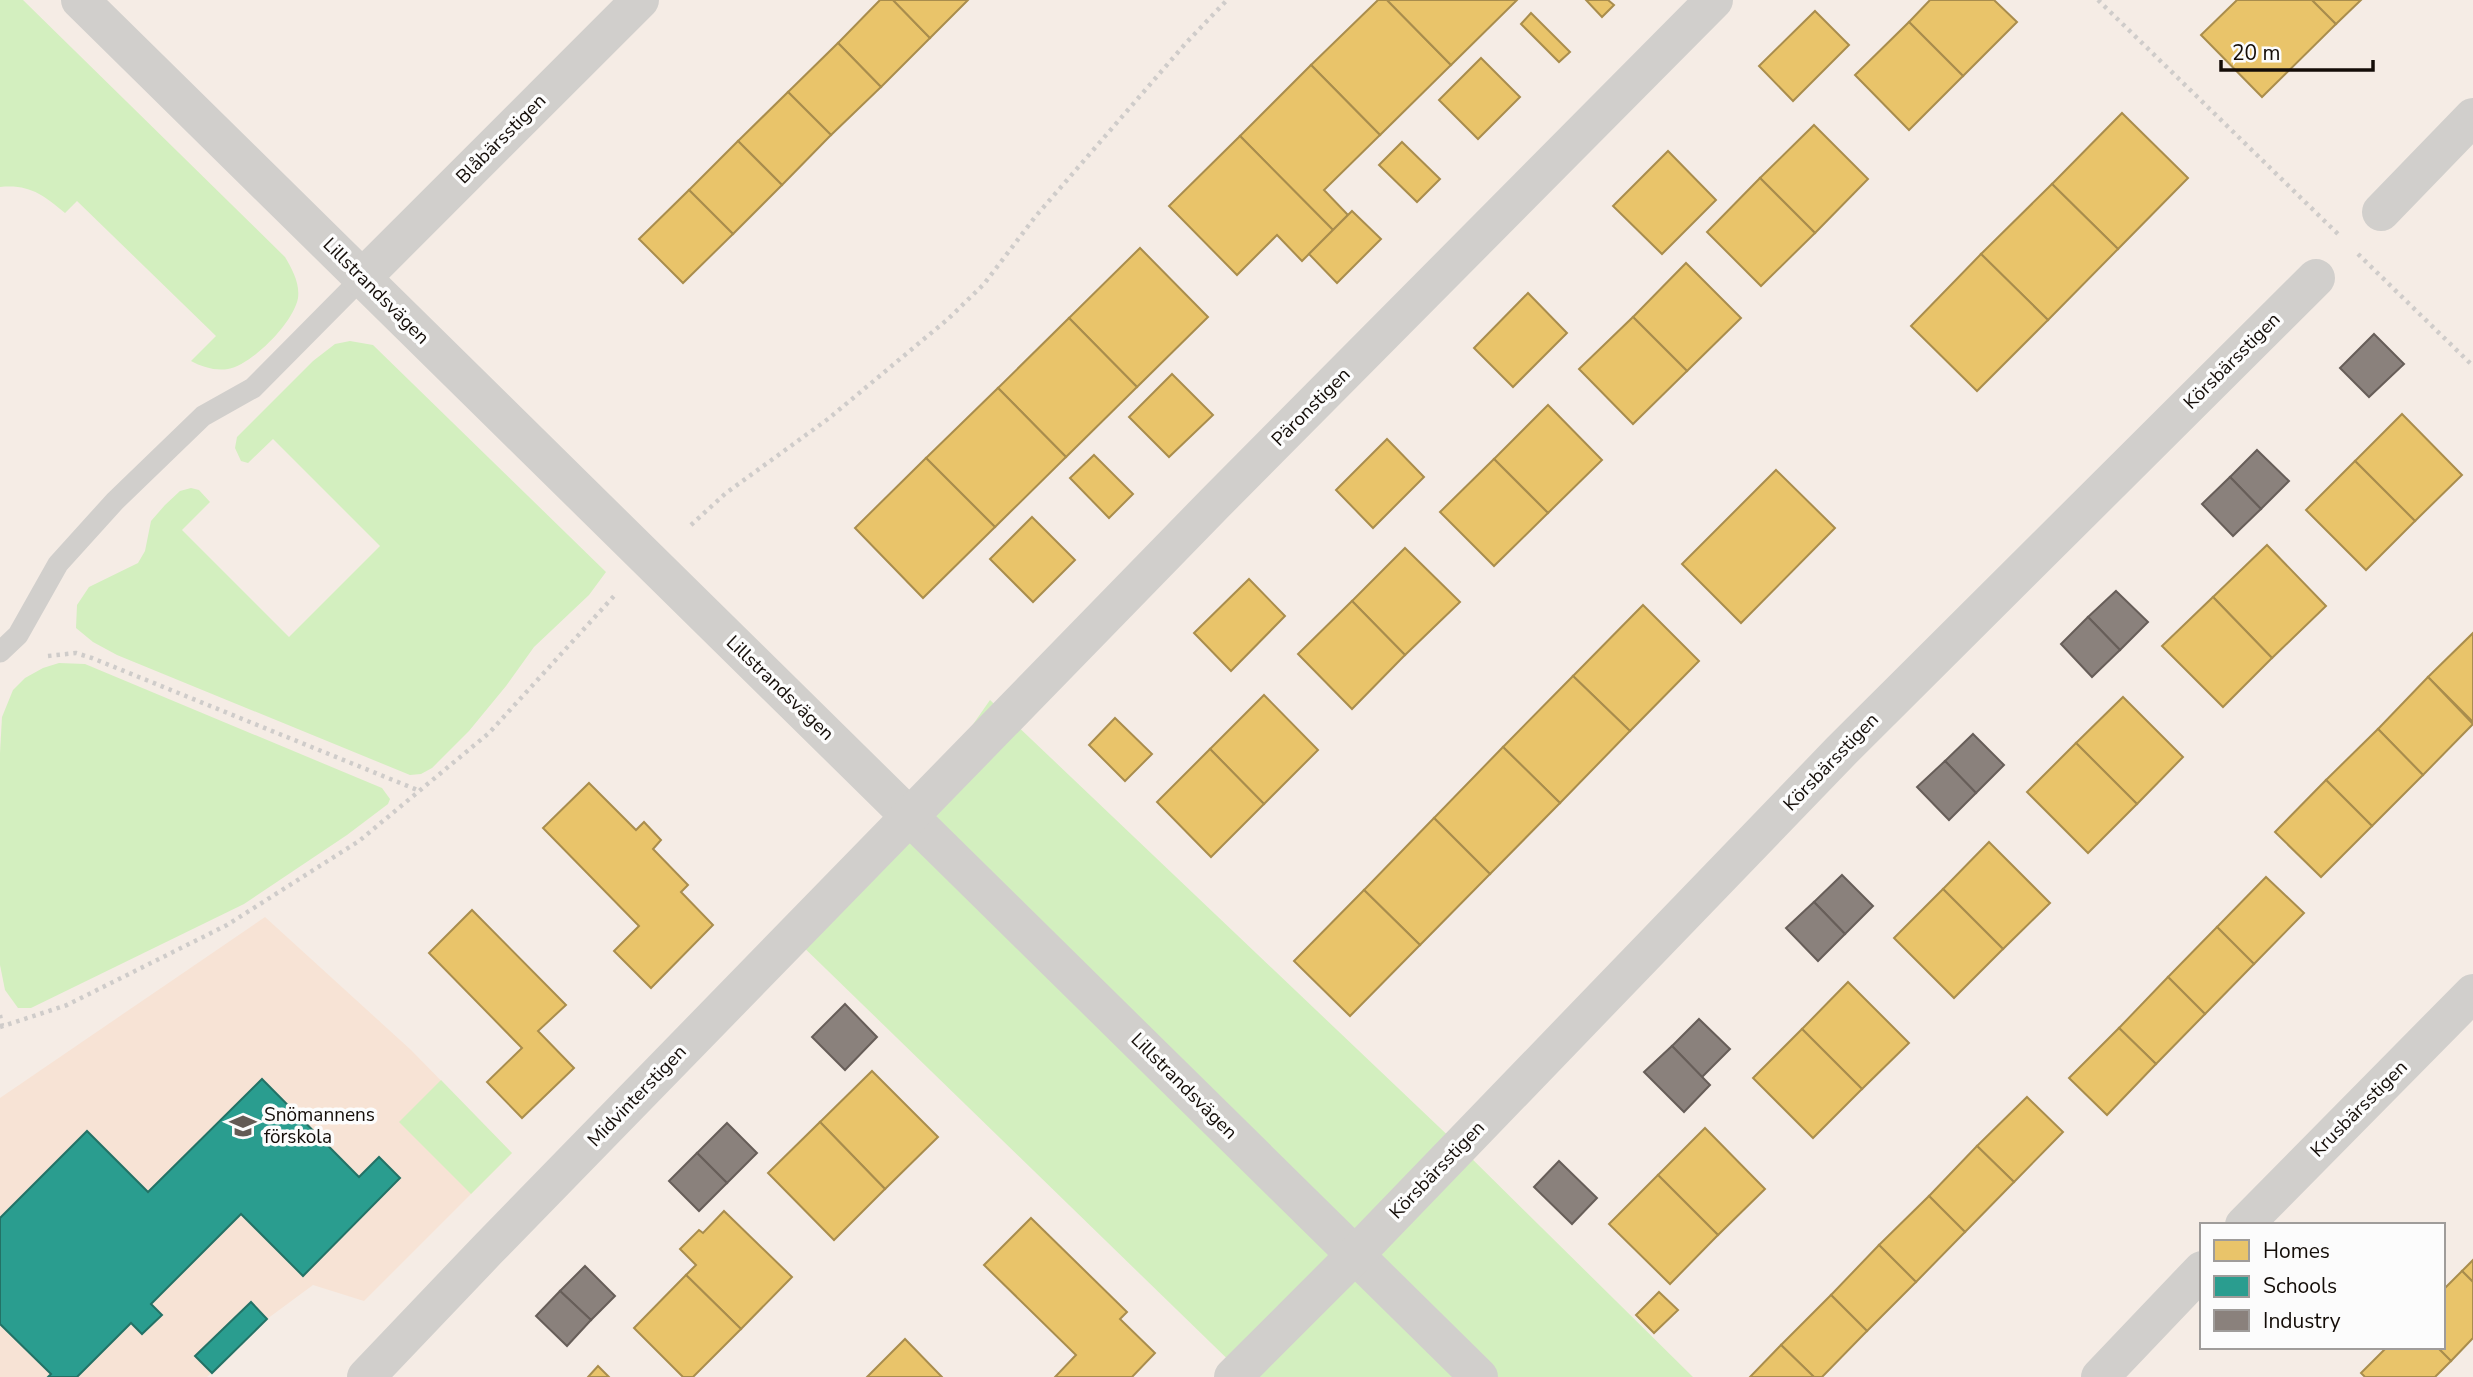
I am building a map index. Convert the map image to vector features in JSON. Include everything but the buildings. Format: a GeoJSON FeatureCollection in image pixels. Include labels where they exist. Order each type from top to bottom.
{"type":"FeatureCollection","features":[{"type":"Feature","properties":{"kind":"street","name":"Lillstrandsvägen"},"geometry":{"type":"LineString","coordinates":[[80,0],[1479,1377]]}},
{"type":"Feature","properties":{"kind":"street","name":"Blåbärsstigen"},"geometry":{"type":"LineString","coordinates":[[362,278],[640,0]]}},
{"type":"Feature","properties":{"kind":"street","name":"Päronstigen"},"geometry":{"type":"LineString","coordinates":[[911,816],[1225,493],[1714,0]]}},
{"type":"Feature","properties":{"kind":"street"},"geometry":{"type":"LineString","coordinates":[[2381,212],[2473,117]]}},
{"type":"Feature","properties":{"kind":"street","name":"Körsbärsstigen"},"geometry":{"type":"LineString","coordinates":[[1233,1377],[1356,1254],[1841,751],[2316,278]]}},
{"type":"Feature","properties":{"kind":"street","name":"Midvinterstigen"},"geometry":{"type":"LineString","coordinates":[[366,1377],[911,816]]}},
{"type":"Feature","properties":{"kind":"street","name":"Krusbärsstigen"},"geometry":{"type":"LineString","coordinates":[[2246,1223],[2473,993]]}},
{"type":"Feature","properties":{"kind":"street"},"geometry":{"type":"LineString","coordinates":[[2100,1377],[2200,1272]]}},
{"type":"Feature","properties":{"kind":"lane"},"geometry":{"type":"LineString","coordinates":[[0,652],[18,635],[58,564],[115,501],[203,416],[253,388],[362,278]]}},
{"type":"Feature","properties":{"kind":"path"},"geometry":{"type":"LineString","coordinates":[[691,525],[726,493],[828,419],[948,319],[975,293],[1035,217],[1186,43],[1227,0]]}},
{"type":"Feature","properties":{"kind":"path"},"geometry":{"type":"LineString","coordinates":[[2098,0],[2348,244]]}},
{"type":"Feature","properties":{"kind":"path"},"geometry":{"type":"LineString","coordinates":[[2358,253],[2473,366]]}},
{"type":"Feature","properties":{"kind":"path"},"geometry":{"type":"LineString","coordinates":[[0,1015],[1,1026],[67,1005],[227,925],[359,841],[489,733],[614,596]]}},
{"type":"Feature","properties":{"kind":"path"},"geometry":{"type":"LineString","coordinates":[[41,657],[76,653],[92,658],[420,791]]}},
{"type":"Feature","properties":{"kind":"shaded area","name":"Snömannens förskola"},"geometry":{"type":"Polygon","coordinates":[[[265,917],[411,1050],[512,1153],[364,1301],[313,1285],[267,1319],[207,1377],[0,1377],[0,1098],[265,917]]]}},
{"type":"Feature","properties":{"kind":"green space"},"geometry":{"type":"Polygon","coordinates":[[[0,0],[23,0],[285,257],[298,287],[295,308],[280,330],[248,360],[228,369],[209,368],[191,361],[216,336],[77,201],[65,213],[36,192],[20,187],[0,187],[0,0]]]}},
{"type":"Feature","properties":{"kind":"green space"},"geometry":{"type":"Polygon","coordinates":[[[350,341],[373,345],[606,572],[589,595],[534,647],[469,731],[432,768],[421,774],[410,775],[117,655],[93,642],[76,628],[77,605],[89,587],[138,563],[145,551],[151,521],[180,491],[191,488],[199,490],[210,502],[182,530],[289,637],[380,546],[273,439],[248,463],[241,461],[235,448],[237,437],[313,361],[335,344],[350,341]]]}},
{"type":"Feature","properties":{"kind":"green space"},"geometry":{"type":"Polygon","coordinates":[[[59,663],[85,664],[382,788],[390,799],[388,804],[244,904],[31,1008],[18,1008],[5,990],[0,965],[2,717],[13,690],[25,678],[59,663]]]}},
{"type":"Feature","properties":{"kind":"green space"},"geometry":{"type":"Polygon","coordinates":[[[990,700],[1459,1146],[1693,1377],[1246,1377],[791,935],[910,815],[990,700]]]}},
{"type":"Feature","properties":{"kind":"green space"},"geometry":{"type":"Polygon","coordinates":[[[441,1080],[512,1153],[471,1194],[399,1122],[441,1080]]]}},
{"type":"Feature","properties":{"kind":"place","name":"Snömannens förskola"},"geometry":{"type":"Point","coordinates":[243,1126]}}]}
